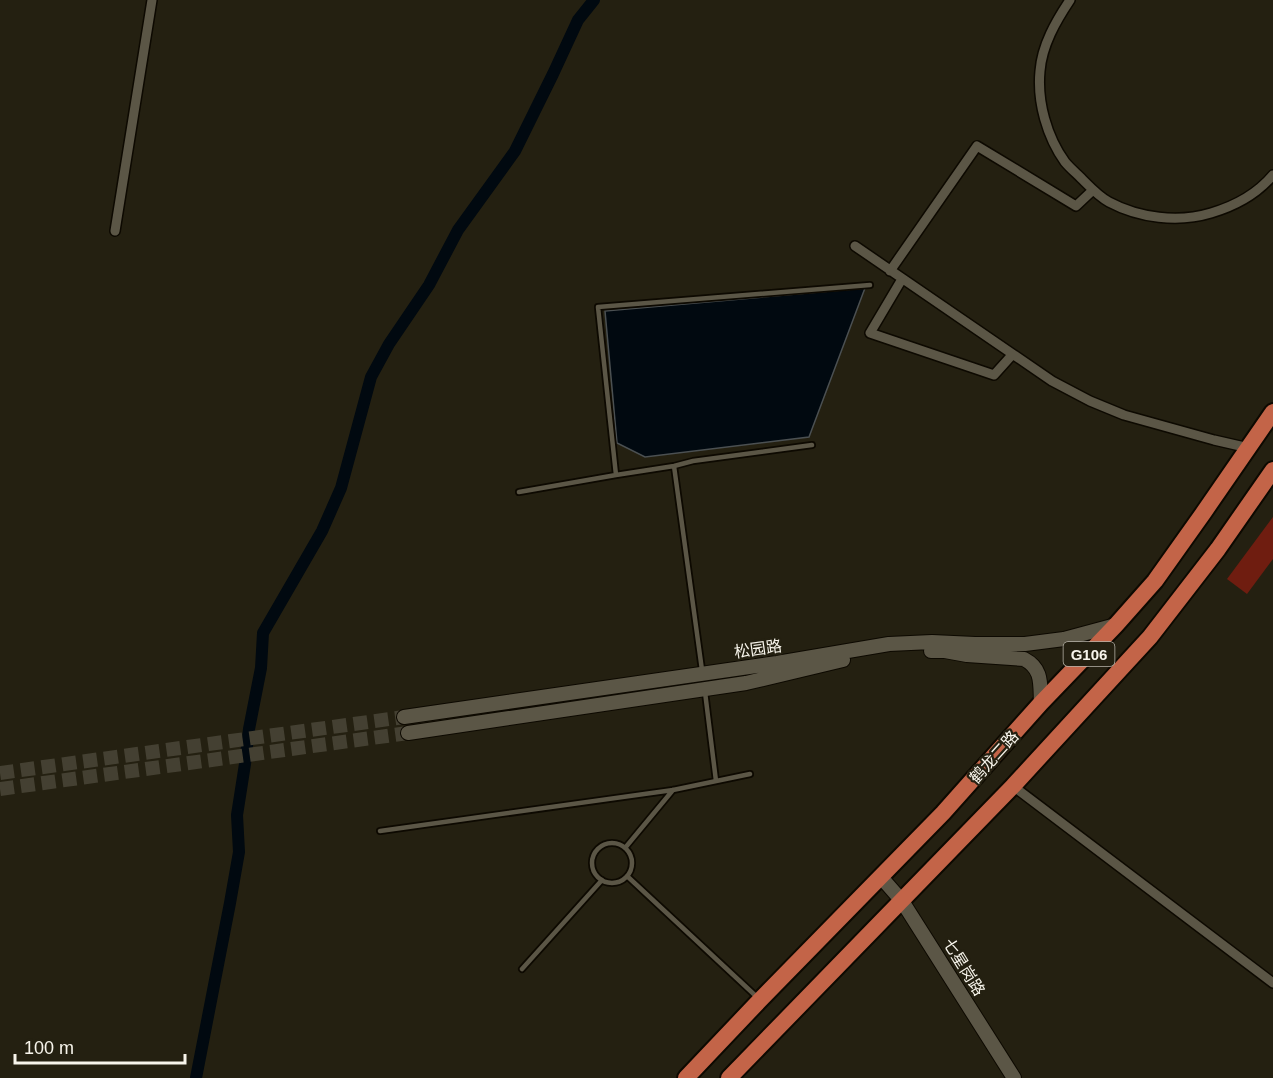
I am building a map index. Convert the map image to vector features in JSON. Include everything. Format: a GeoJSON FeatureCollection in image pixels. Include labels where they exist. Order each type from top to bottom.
{"type":"FeatureCollection","features":[{"type":"Feature","properties":{"kind":"highway","name":"鹤龙二路"},"geometry":{"type":"LineString","coordinates":[[686,1078],[943,813],[1041,703],[1155,581],[1273,412]]}},
{"type":"Feature","properties":{"kind":"highway","name":"鹤龙二路"},"geometry":{"type":"LineString","coordinates":[[729,1078],[1013,786],[1150,637],[1218,549],[1273,470]]}},
{"type":"Feature","properties":{"kind":"street"},"geometry":{"type":"LineString","coordinates":[[115,231],[152,0]]}},
{"type":"Feature","properties":{"kind":"street"},"geometry":{"type":"LineString","coordinates":[[1070,0],[1059,16],[1044,52],[1040,70],[1043,109],[1054,144],[1066,162],[1093,190],[1108,201],[1126,209],[1165,218],[1184,218],[1222,210],[1258,190],[1273,175]]}},
{"type":"Feature","properties":{"kind":"street"},"geometry":{"type":"LineString","coordinates":[[890,270],[977,146],[1076,206],[1093,190]]}},
{"type":"Feature","properties":{"kind":"street"},"geometry":{"type":"LineString","coordinates":[[855,246],[1052,381],[1124,415],[1249,448]]}},
{"type":"Feature","properties":{"kind":"street"},"geometry":{"type":"LineString","coordinates":[[902,279],[870,333],[994,375],[1012,355]]}},
{"type":"Feature","properties":{"kind":"street","name":"松园路"},"geometry":{"type":"LineString","coordinates":[[404,717],[777,663],[890,644],[1034,643],[1064,639],[1116,625]]}},
{"type":"Feature","properties":{"kind":"street","name":"松园路"},"geometry":{"type":"LineString","coordinates":[[408,734],[705,690],[863,656],[904,651],[1024,659],[1038,671],[1041,703]]}},
{"type":"Feature","properties":{"kind":"street"},"geometry":{"type":"LineString","coordinates":[[1013,786],[1273,983]]}},
{"type":"Feature","properties":{"kind":"street","name":"七星岗路"},"geometry":{"type":"LineString","coordinates":[[881,877],[902,901],[1014,1078]]}},
{"type":"Feature","properties":{"kind":"lane"},"geometry":{"type":"LineString","coordinates":[[616,475],[598,307],[870,285]]}},
{"type":"Feature","properties":{"kind":"lane"},"geometry":{"type":"LineString","coordinates":[[519,492],[693,461],[812,445]]}},
{"type":"Feature","properties":{"kind":"lane"},"geometry":{"type":"LineString","coordinates":[[674,466],[702,673]]}},
{"type":"Feature","properties":{"kind":"lane"},"geometry":{"type":"LineString","coordinates":[[705,690],[716,781]]}},
{"type":"Feature","properties":{"kind":"lane"},"geometry":{"type":"LineString","coordinates":[[380,831],[673,790],[750,774]]}},
{"type":"Feature","properties":{"kind":"lane"},"geometry":{"type":"LineString","coordinates":[[625,848],[673,790]]}},
{"type":"Feature","properties":{"kind":"lane"},"geometry":{"type":"LineString","coordinates":[[614,843],[625,848],[632,858],[632,865],[627,876],[615,882],[602,880],[594,870],[592,863],[597,850],[614,843]]}},
{"type":"Feature","properties":{"kind":"lane"},"geometry":{"type":"LineString","coordinates":[[627,876],[760,1000]]}},
{"type":"Feature","properties":{"kind":"lane"},"geometry":{"type":"LineString","coordinates":[[522,969],[602,880]]}},
{"type":"Feature","properties":{"kind":"shaded area"},"geometry":{"type":"Polygon","coordinates":[[[865,288],[809,437],[645,457],[617,443],[605,311],[865,288]]]}},
{"type":"Feature","properties":{"kind":"building"},"geometry":{"type":"Polygon","coordinates":[[[1273,517],[1273,559],[1247,594],[1227,579],[1273,517]]]}},
{"type":"Feature","properties":{"kind":"waterway"},"geometry":{"type":"LineString","coordinates":[[196,1078],[239,852],[237,815],[249,729],[261,668],[263,633],[322,531],[341,488],[371,377],[389,344],[429,285],[458,230],[515,151],[578,20],[594,0]]}},
{"type":"Feature","properties":{"kind":"tunnel"},"geometry":{"type":"LineString","coordinates":[[0,773],[404,717]]}},
{"type":"Feature","properties":{"kind":"tunnel"},"geometry":{"type":"LineString","coordinates":[[0,789],[408,733]]}}]}
